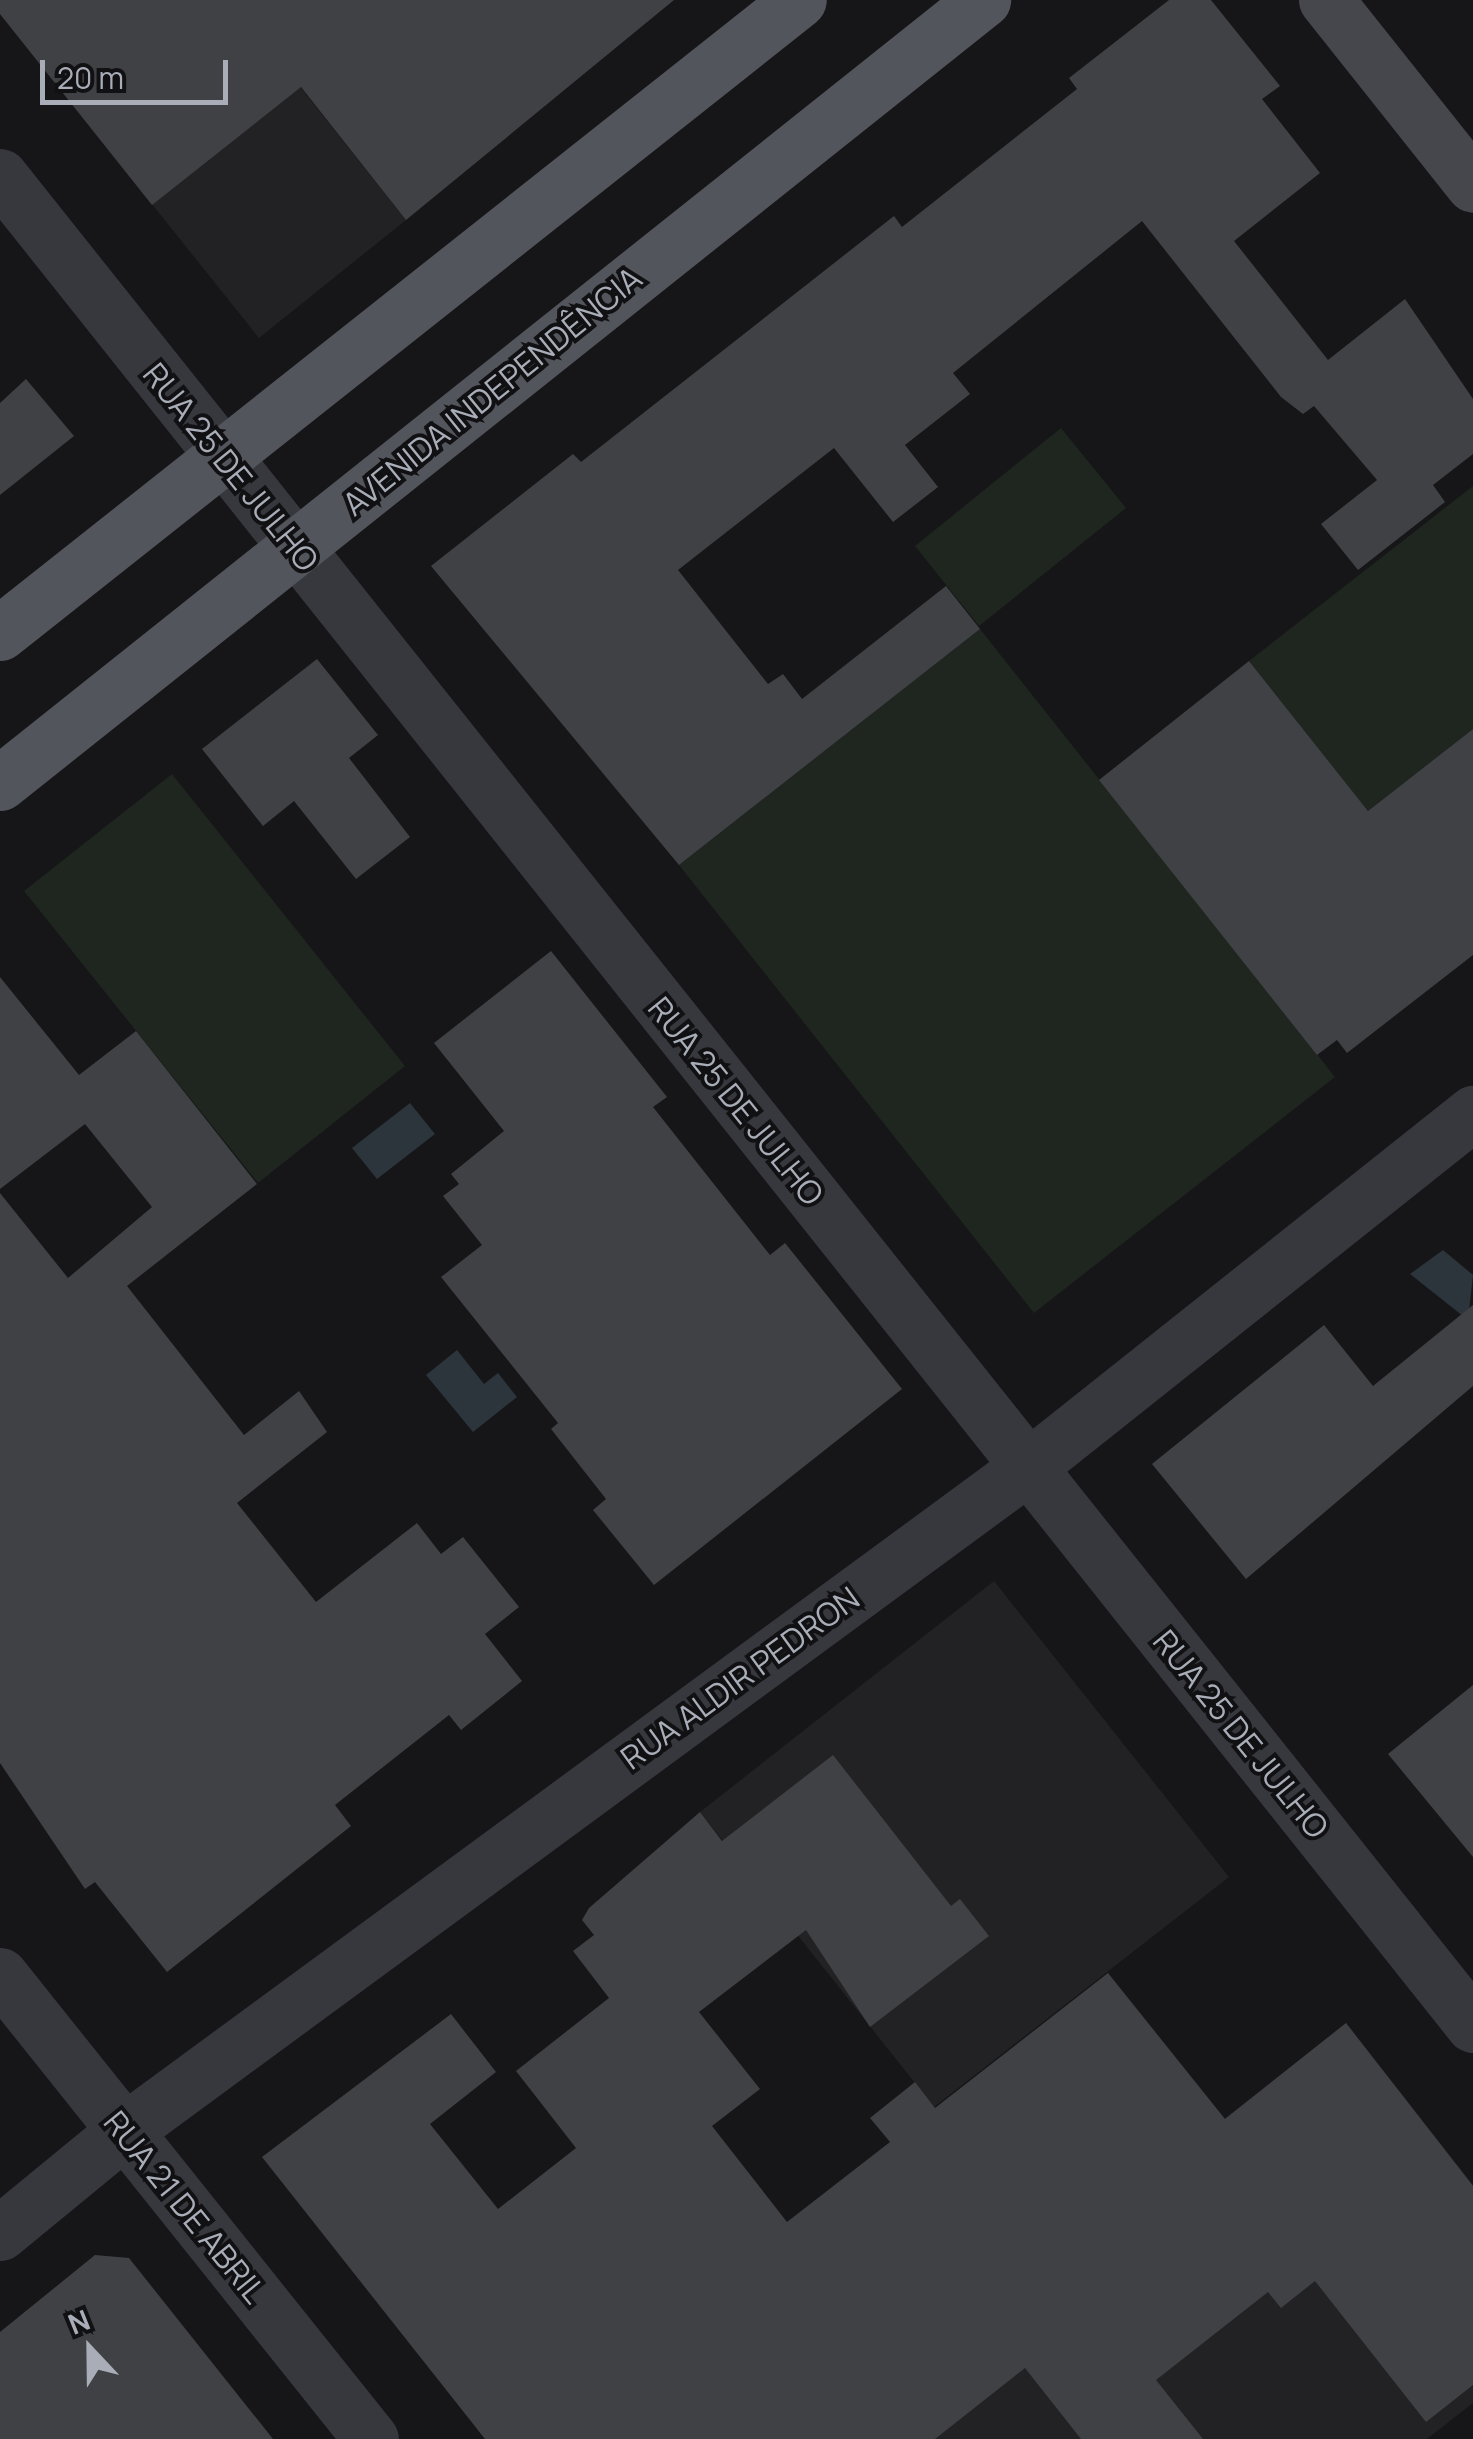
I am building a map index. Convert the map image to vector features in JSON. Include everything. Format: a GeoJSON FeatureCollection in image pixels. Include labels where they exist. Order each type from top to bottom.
{"type":"FeatureCollection","features":[{"type":"Feature","properties":{"kind":"main road"},"geometry":{"type":"LineString","coordinates":[[0,633],[799,0]]}},
{"type":"Feature","properties":{"kind":"main road","name":"AVENIDA INDEPENDÊNCIA"},"geometry":{"type":"LineString","coordinates":[[0,782],[983,0]]}},
{"type":"Feature","properties":{"kind":"street"},"geometry":{"type":"LineString","coordinates":[[1326,0],[1473,185]]}},
{"type":"Feature","properties":{"kind":"street","name":"RUA 25 DE JULHO"},"geometry":{"type":"LineString","coordinates":[[0,176],[1473,2025]]}},
{"type":"Feature","properties":{"kind":"street","name":"RUA ALDIR PEDRON"},"geometry":{"type":"LineString","coordinates":[[0,2233],[124,2130],[1028,1467],[1473,1112]]}},
{"type":"Feature","properties":{"kind":"street","name":"RUA 21 DE ABRIL"},"geometry":{"type":"LineString","coordinates":[[0,1975],[371,2439]]}},
{"type":"Feature","properties":{"kind":"shaded area"},"geometry":{"type":"Polygon","coordinates":[[[0,0],[231,0],[406,220],[259,338],[0,14],[0,0]]]}},
{"type":"Feature","properties":{"kind":"shaded area"},"geometry":{"type":"Polygon","coordinates":[[[1061,428],[1126,508],[979,626],[915,546],[1061,428]]]}},
{"type":"Feature","properties":{"kind":"shaded area"},"geometry":{"type":"Polygon","coordinates":[[[1473,486],[1473,729],[1368,811],[1249,661],[1473,486]]]}},
{"type":"Feature","properties":{"kind":"shaded area"},"geometry":{"type":"Polygon","coordinates":[[[980,629],[1335,1077],[1034,1313],[679,865],[980,629]]]}},
{"type":"Feature","properties":{"kind":"shaded area"},"geometry":{"type":"Polygon","coordinates":[[[172,774],[405,1066],[258,1183],[24,891],[172,774]]]}},
{"type":"Feature","properties":{"kind":"shaded area"},"geometry":{"type":"Polygon","coordinates":[[[410,1103],[435,1134],[377,1179],[352,1148],[410,1103]]]}},
{"type":"Feature","properties":{"kind":"shaded area"},"geometry":{"type":"Polygon","coordinates":[[[1443,1250],[1473,1275],[1468,1320],[1410,1274],[1443,1250]]]}},
{"type":"Feature","properties":{"kind":"shaded area"},"geometry":{"type":"Polygon","coordinates":[[[457,1350],[484,1384],[498,1373],[517,1397],[473,1432],[426,1375],[457,1350]]]}},
{"type":"Feature","properties":{"kind":"shaded area"},"geometry":{"type":"Polygon","coordinates":[[[994,1581],[1229,1877],[934,2107],[700,1812],[994,1581]]]}},
{"type":"Feature","properties":{"kind":"shaded area"},"geometry":{"type":"Polygon","coordinates":[[[1346,2023],[1473,2185],[1473,2403],[1427,2439],[818,2439],[1346,2023]]]}},
{"type":"Feature","properties":{"kind":"building"},"geometry":{"type":"Polygon","coordinates":[[[0,0],[674,0],[406,220],[301,87],[152,205],[0,14],[0,0]]]}},
{"type":"Feature","properties":{"kind":"building"},"geometry":{"type":"Polygon","coordinates":[[[1169,0],[1211,0],[1280,86],[1262,99],[1320,173],[1234,241],[1328,360],[1405,299],[1473,399],[1473,454],[1433,485],[1445,502],[1358,570],[1321,524],[1377,480],[1314,406],[1303,414],[1281,397],[1142,221],[953,373],[970,394],[905,445],[938,487],[893,522],[834,448],[678,570],[768,684],[783,674],[802,699],[946,586],[980,629],[679,865],[431,566],[573,454],[581,462],[894,216],[902,227],[1077,89],[1069,78],[1169,0]]]}},
{"type":"Feature","properties":{"kind":"building"},"geometry":{"type":"Polygon","coordinates":[[[26,379],[74,436],[0,495],[0,403],[26,379]]]}},
{"type":"Feature","properties":{"kind":"building"},"geometry":{"type":"Polygon","coordinates":[[[317,659],[378,735],[349,758],[410,837],[356,879],[294,801],[263,826],[202,749],[317,659]]]}},
{"type":"Feature","properties":{"kind":"building"},"geometry":{"type":"Polygon","coordinates":[[[1249,661],[1368,811],[1473,729],[1473,955],[1347,1053],[1337,1040],[1317,1055],[1099,780],[1249,661]]]}},
{"type":"Feature","properties":{"kind":"building"},"geometry":{"type":"Polygon","coordinates":[[[551,951],[667,1097],[653,1107],[770,1255],[785,1243],[902,1389],[654,1585],[593,1510],[606,1499],[551,1429],[558,1423],[441,1277],[482,1245],[443,1196],[459,1184],[451,1174],[504,1131],[434,1043],[551,951]]]}},
{"type":"Feature","properties":{"kind":"building"},"geometry":{"type":"Polygon","coordinates":[[[0,977],[79,1075],[136,1031],[257,1184],[127,1286],[244,1435],[299,1391],[327,1432],[237,1503],[316,1602],[417,1523],[441,1554],[463,1537],[519,1607],[485,1634],[522,1681],[461,1730],[449,1715],[335,1805],[351,1826],[167,1972],[95,1882],[85,1889],[0,1763],[0,1193],[68,1278],[152,1207],[85,1124],[0,1189],[0,977]]]}},
{"type":"Feature","properties":{"kind":"building"},"geometry":{"type":"Polygon","coordinates":[[[1473,1305],[1473,1386],[1246,1579],[1152,1464],[1324,1325],[1373,1386],[1473,1305]]]}},
{"type":"Feature","properties":{"kind":"building"},"geometry":{"type":"Polygon","coordinates":[[[1473,1685],[1473,1857],[1388,1754],[1473,1685]]]}},
{"type":"Feature","properties":{"kind":"building"},"geometry":{"type":"Polygon","coordinates":[[[833,1755],[951,1906],[960,1899],[989,1936],[870,2027],[806,1930],[699,2012],[760,2089],[712,2126],[787,2222],[890,2142],[870,2118],[915,2082],[935,2108],[1108,1973],[1225,2119],[1346,2023],[1473,2186],[1473,2385],[1426,2422],[1315,2281],[1281,2308],[1268,2292],[1156,2380],[1203,2439],[1081,2439],[1025,2368],[935,2439],[485,2439],[262,2157],[451,2014],[496,2072],[430,2124],[498,2209],[576,2148],[516,2071],[609,1998],[573,1951],[594,1935],[582,1920],[589,1908],[700,1812],[722,1841],[833,1755]]]}},
{"type":"Feature","properties":{"kind":"building"},"geometry":{"type":"Polygon","coordinates":[[[95,2255],[129,2258],[273,2439],[0,2439],[0,2332],[95,2255]]]}}]}
